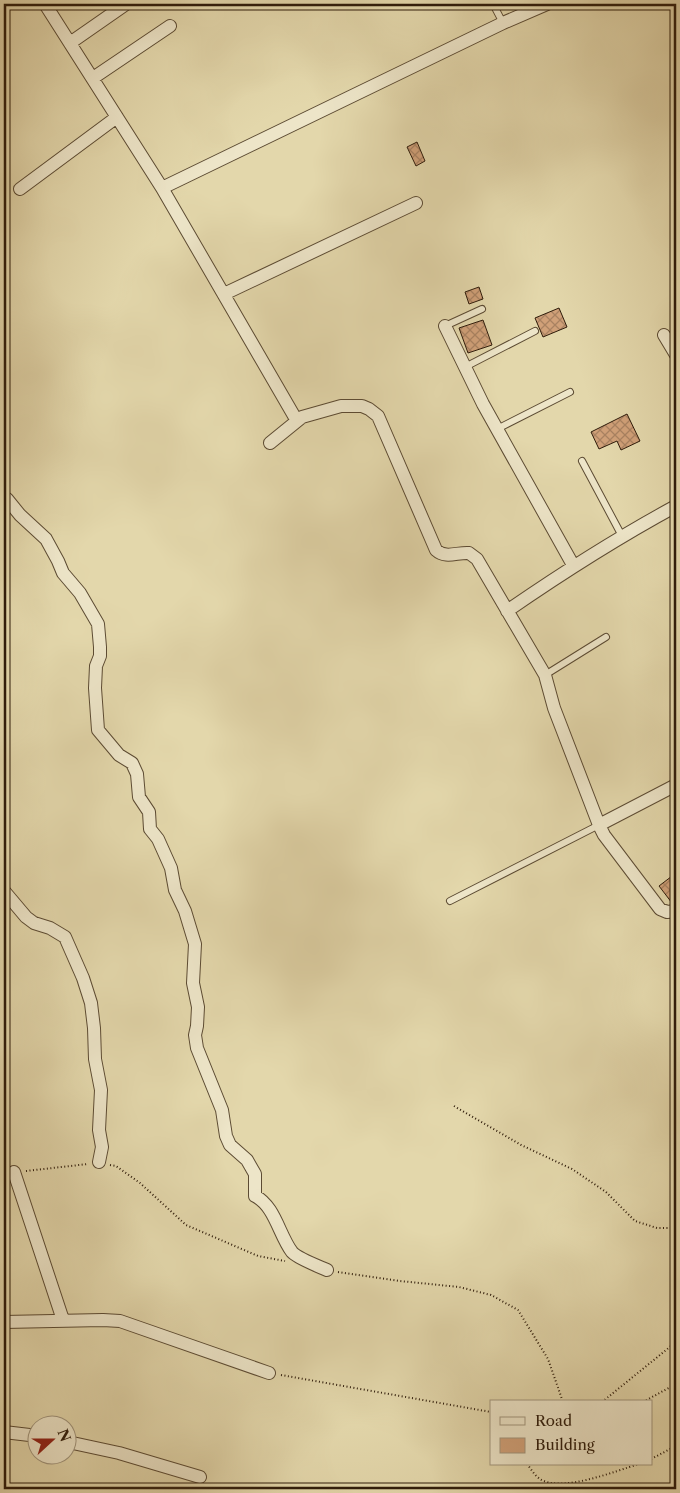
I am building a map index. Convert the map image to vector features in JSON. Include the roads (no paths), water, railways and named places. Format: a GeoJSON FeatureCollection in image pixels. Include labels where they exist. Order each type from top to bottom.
{"type":"FeatureCollection","features":[{"type":"Feature","properties":{"kind":"street"},"geometry":{"type":"LineString","coordinates":[[45,4],[162,188],[297,421]]}},
{"type":"Feature","properties":{"kind":"street"},"geometry":{"type":"LineString","coordinates":[[70,43],[126,4]]}},
{"type":"Feature","properties":{"kind":"street"},"geometry":{"type":"LineString","coordinates":[[162,188],[547,4]]}},
{"type":"Feature","properties":{"kind":"street"},"geometry":{"type":"LineString","coordinates":[[92,78],[170,26]]}},
{"type":"Feature","properties":{"kind":"street"},"geometry":{"type":"LineString","coordinates":[[20,189],[117,117]]}},
{"type":"Feature","properties":{"kind":"street"},"geometry":{"type":"LineString","coordinates":[[224,294],[416,204]]}},
{"type":"Feature","properties":{"kind":"street"},"geometry":{"type":"LineString","coordinates":[[445,326],[497,429],[573,566]]}},
{"type":"Feature","properties":{"kind":"street"},"geometry":{"type":"LineString","coordinates":[[664,335],[676,355]]}},
{"type":"Feature","properties":{"kind":"street"},"geometry":{"type":"LineString","coordinates":[[270,443],[297,421],[309,414],[341,406],[362,406],[378,416],[436,550],[441,555],[450,556],[469,553],[477,559],[545,675],[554,708],[604,835],[660,909],[666,912],[676,911]]}},
{"type":"Feature","properties":{"kind":"street"},"geometry":{"type":"LineString","coordinates":[[4,498],[46,539],[63,573],[80,593],[98,624],[101,638],[100,656],[96,666],[98,730],[101,736],[112,744],[119,755],[132,764],[135,769],[138,779],[139,797],[149,812],[150,829],[158,839],[171,868],[175,890],[187,918],[195,944],[193,983],[197,998],[198,1015],[195,1034],[197,1048],[222,1110],[226,1136],[230,1145],[247,1160],[255,1174],[255,1196],[263,1200],[292,1253],[327,1270]]}},
{"type":"Feature","properties":{"kind":"street"},"geometry":{"type":"LineString","coordinates":[[507,611],[573,566],[676,506]]}},
{"type":"Feature","properties":{"kind":"street"},"geometry":{"type":"LineString","coordinates":[[599,825],[676,785]]}},
{"type":"Feature","properties":{"kind":"street"},"geometry":{"type":"LineString","coordinates":[[4,891],[26,917],[34,923],[50,928],[65,937],[83,978],[91,1003],[95,1059],[102,1090],[99,1130],[102,1147],[100,1162]]}},
{"type":"Feature","properties":{"kind":"street"},"geometry":{"type":"LineString","coordinates":[[14,1172],[63,1320]]}},
{"type":"Feature","properties":{"kind":"street"},"geometry":{"type":"LineString","coordinates":[[4,1322],[120,1321],[269,1373]]}},
{"type":"Feature","properties":{"kind":"street"},"geometry":{"type":"LineString","coordinates":[[4,1432],[28,1435]]}},
{"type":"Feature","properties":{"kind":"street"},"geometry":{"type":"LineString","coordinates":[[78,1444],[119,1453],[200,1476]]}},
{"type":"Feature","properties":{"kind":"lane"},"geometry":{"type":"LineString","coordinates":[[493,4],[504,23]]}},
{"type":"Feature","properties":{"kind":"lane"},"geometry":{"type":"LineString","coordinates":[[445,326],[482,309]]}},
{"type":"Feature","properties":{"kind":"lane"},"geometry":{"type":"LineString","coordinates":[[465,367],[535,331]]}},
{"type":"Feature","properties":{"kind":"lane"},"geometry":{"type":"LineString","coordinates":[[497,429],[570,392]]}},
{"type":"Feature","properties":{"kind":"lane"},"geometry":{"type":"LineString","coordinates":[[582,462],[622,536]]}},
{"type":"Feature","properties":{"kind":"lane"},"geometry":{"type":"LineString","coordinates":[[545,675],[606,637]]}},
{"type":"Feature","properties":{"kind":"lane"},"geometry":{"type":"LineString","coordinates":[[450,901],[599,825]]}}]}
